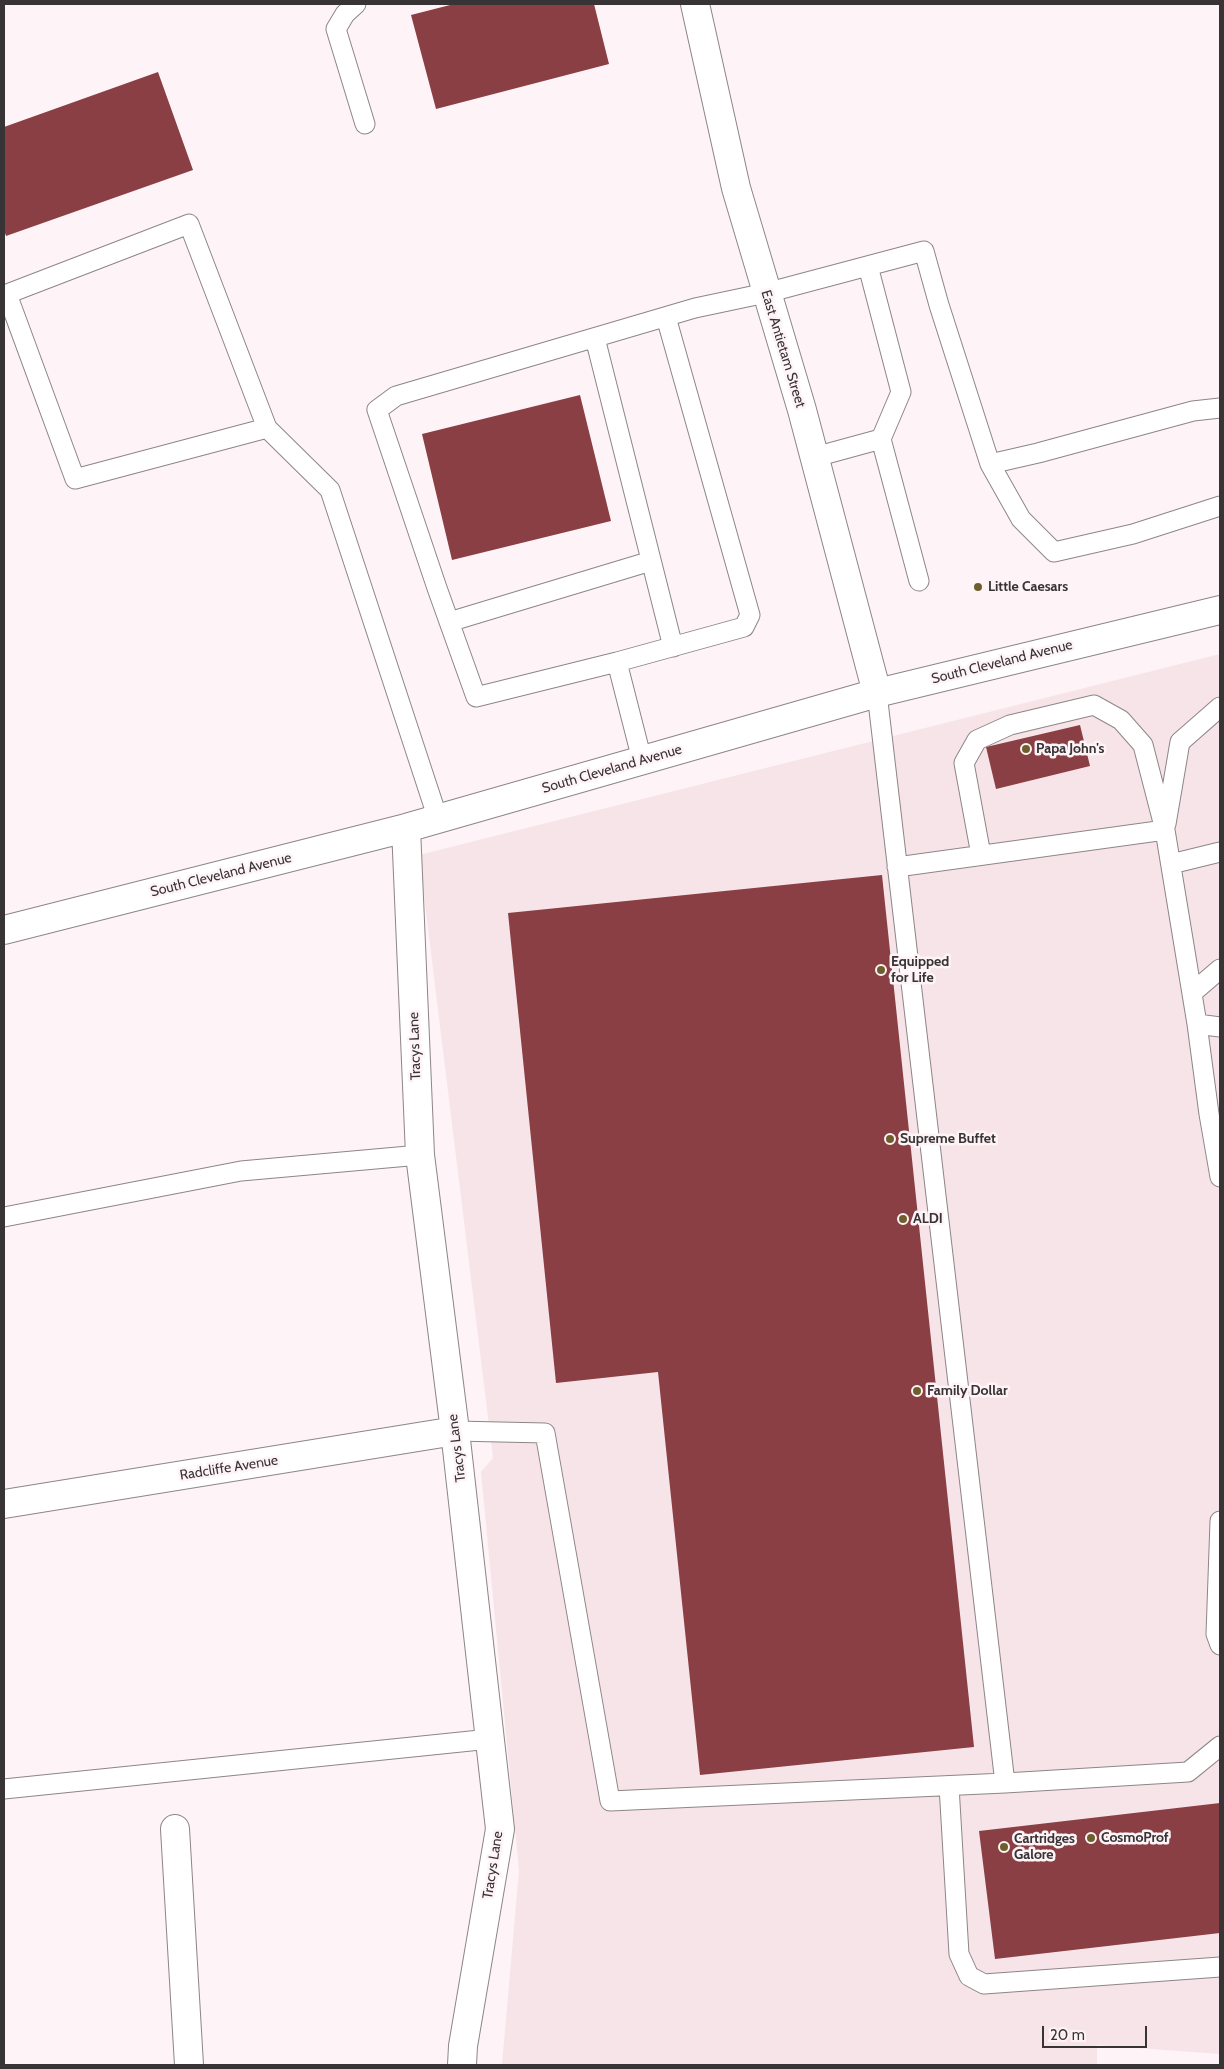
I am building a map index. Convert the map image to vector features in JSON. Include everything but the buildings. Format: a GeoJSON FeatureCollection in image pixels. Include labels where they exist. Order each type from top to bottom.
{"type":"FeatureCollection","features":[{"type":"Feature","properties":{"kind":"street","name":"East Antietam Street"},"geometry":{"type":"LineString","coordinates":[[695,4],[736,188],[802,410],[877,693]]}},
{"type":"Feature","properties":{"kind":"street","name":"South Cleveland Avenue"},"geometry":{"type":"LineString","coordinates":[[4,930],[406,828],[877,693],[1220,610]]}},
{"type":"Feature","properties":{"kind":"street","name":"Tracys Lane"},"geometry":{"type":"LineString","coordinates":[[406,828],[420,1155],[455,1431],[500,1829],[463,2046],[462,2065]]}},
{"type":"Feature","properties":{"kind":"street","name":"Radcliffe Avenue"},"geometry":{"type":"LineString","coordinates":[[4,1504],[455,1431]]}},
{"type":"Feature","properties":{"kind":"street"},"geometry":{"type":"LineString","coordinates":[[175,1829],[189,2065]]}},
{"type":"Feature","properties":{"kind":"lane"},"geometry":{"type":"LineString","coordinates":[[356,4],[346,14],[336,29],[365,124]]}},
{"type":"Feature","properties":{"kind":"lane"},"geometry":{"type":"LineString","coordinates":[[267,428],[75,479],[7,294],[189,224],[267,428],[330,490],[438,819]]}},
{"type":"Feature","properties":{"kind":"lane"},"geometry":{"type":"LineString","coordinates":[[666,317],[750,615],[744,627],[617,662],[476,697],[377,410],[396,396],[666,317],[766,293],[924,251],[939,305],[990,464],[1021,518],[1054,552],[1133,534],[1220,506]]}},
{"type":"Feature","properties":{"kind":"lane"},"geometry":{"type":"LineString","coordinates":[[868,266],[901,392],[881,439],[918,580]]}},
{"type":"Feature","properties":{"kind":"lane"},"geometry":{"type":"LineString","coordinates":[[595,338],[673,647]]}},
{"type":"Feature","properties":{"kind":"lane"},"geometry":{"type":"LineString","coordinates":[[990,464],[1193,411],[1220,408]]}},
{"type":"Feature","properties":{"kind":"lane"},"geometry":{"type":"LineString","coordinates":[[814,457],[881,439]]}},
{"type":"Feature","properties":{"kind":"lane"},"geometry":{"type":"LineString","coordinates":[[449,622],[651,561]]}},
{"type":"Feature","properties":{"kind":"lane"},"geometry":{"type":"LineString","coordinates":[[617,662],[642,760]]}},
{"type":"Feature","properties":{"kind":"lane"},"geometry":{"type":"LineString","coordinates":[[877,693],[1005,1784]]}},
{"type":"Feature","properties":{"kind":"lane"},"geometry":{"type":"LineString","coordinates":[[981,855],[964,763],[976,740],[1010,725],[1094,705],[1121,720],[1142,745],[1165,830],[1197,1024],[1215,1115],[1220,1178]]}},
{"type":"Feature","properties":{"kind":"lane"},"geometry":{"type":"LineString","coordinates":[[1165,830],[1180,742],[1220,707]]}},
{"type":"Feature","properties":{"kind":"lane"},"geometry":{"type":"LineString","coordinates":[[897,867],[1165,830]]}},
{"type":"Feature","properties":{"kind":"lane"},"geometry":{"type":"LineString","coordinates":[[1171,864],[1220,852]]}},
{"type":"Feature","properties":{"kind":"lane"},"geometry":{"type":"LineString","coordinates":[[1192,993],[1220,969]]}},
{"type":"Feature","properties":{"kind":"lane"},"geometry":{"type":"LineString","coordinates":[[1197,1024],[1220,1027]]}},
{"type":"Feature","properties":{"kind":"lane"},"geometry":{"type":"LineString","coordinates":[[4,1217],[241,1171],[420,1155]]}},
{"type":"Feature","properties":{"kind":"lane"},"geometry":{"type":"LineString","coordinates":[[455,1431],[545,1433],[610,1801],[1005,1784],[1188,1772],[1220,1746]]}},
{"type":"Feature","properties":{"kind":"lane"},"geometry":{"type":"LineString","coordinates":[[1220,1521],[1216,1634],[1220,1645]]}},
{"type":"Feature","properties":{"kind":"lane"},"geometry":{"type":"LineString","coordinates":[[4,1789],[490,1740]]}},
{"type":"Feature","properties":{"kind":"lane"},"geometry":{"type":"LineString","coordinates":[[949,1786],[959,1954],[969,1976],[984,1984],[1220,1967]]}},
{"type":"Feature","properties":{"kind":"shaded area"},"geometry":{"type":"Polygon","coordinates":[[[1220,654],[1220,2054],[1097,2045],[1097,2065],[502,2065],[519,1870],[481,1472],[493,1458],[419,855],[1220,654]]]}},
{"type":"Feature","properties":{"kind":"place","name":"Little Caesars"},"geometry":{"type":"Point","coordinates":[978,587]}},
{"type":"Feature","properties":{"kind":"place","name":"Papa John's"},"geometry":{"type":"Point","coordinates":[1026,749]}},
{"type":"Feature","properties":{"kind":"place","name":"Equipped for Life"},"geometry":{"type":"Point","coordinates":[881,970]}},
{"type":"Feature","properties":{"kind":"place","name":"Supreme Buffet"},"geometry":{"type":"Point","coordinates":[890,1139]}},
{"type":"Feature","properties":{"kind":"place","name":"ALDI"},"geometry":{"type":"Point","coordinates":[903,1219]}},
{"type":"Feature","properties":{"kind":"place","name":"Family Dollar"},"geometry":{"type":"Point","coordinates":[917,1391]}},
{"type":"Feature","properties":{"kind":"place","name":"CosmoProf"},"geometry":{"type":"Point","coordinates":[1091,1838]}},
{"type":"Feature","properties":{"kind":"place","name":"Cartridges Galore"},"geometry":{"type":"Point","coordinates":[1004,1847]}}]}
